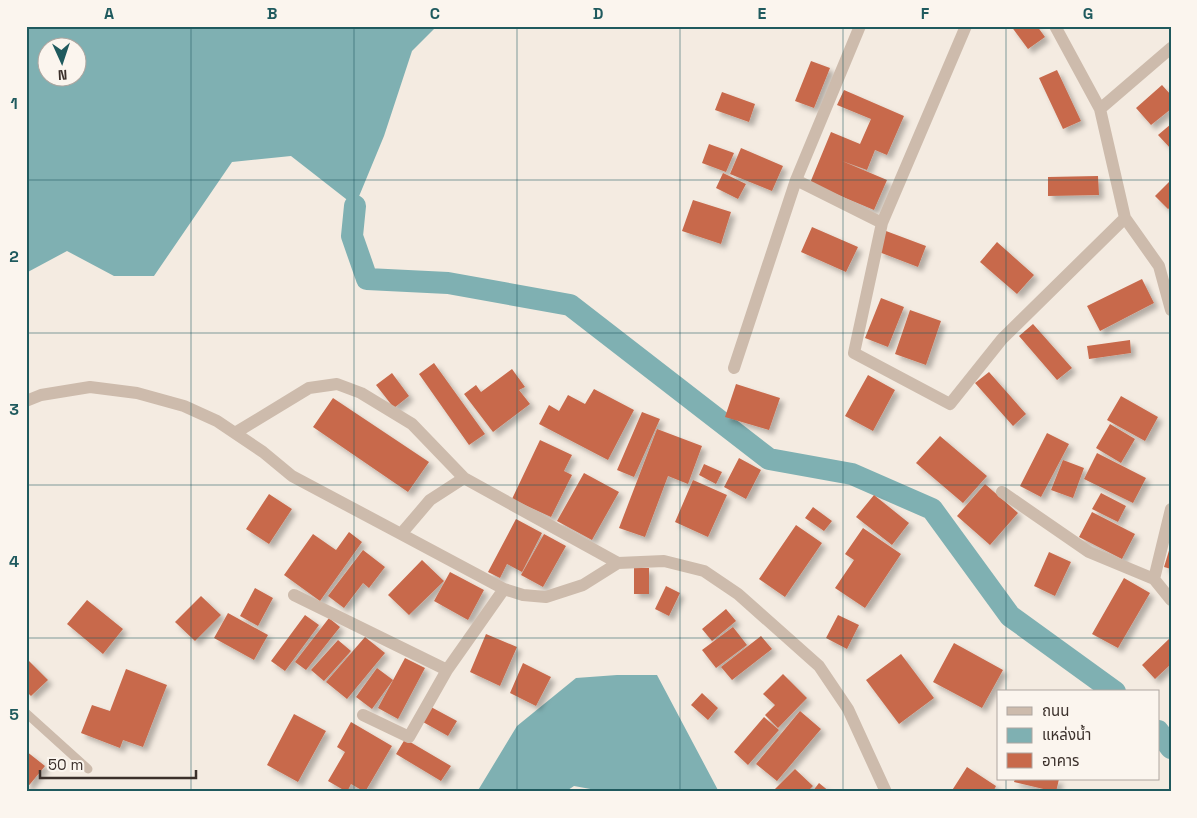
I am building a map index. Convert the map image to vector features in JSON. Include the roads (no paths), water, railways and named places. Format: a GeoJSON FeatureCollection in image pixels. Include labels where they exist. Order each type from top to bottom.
{"type":"FeatureCollection","features":[{"type":"Feature","properties":{"kind":"street"},"geometry":{"type":"LineString","coordinates":[[734,368],[796,180],[860,26]]}},
{"type":"Feature","properties":{"kind":"street"},"geometry":{"type":"LineString","coordinates":[[966,26],[882,223],[854,353],[950,404],[1002,339],[1125,218]]}},
{"type":"Feature","properties":{"kind":"street"},"geometry":{"type":"LineString","coordinates":[[1055,26],[1100,109],[1125,218],[1159,266],[1171,310]]}},
{"type":"Feature","properties":{"kind":"street"},"geometry":{"type":"LineString","coordinates":[[1100,109],[1171,48]]}},
{"type":"Feature","properties":{"kind":"street"},"geometry":{"type":"LineString","coordinates":[[796,180],[882,223]]}},
{"type":"Feature","properties":{"kind":"street"},"geometry":{"type":"LineString","coordinates":[[235,433],[309,388],[336,384],[361,393],[412,424],[464,478],[618,563]]}},
{"type":"Feature","properties":{"kind":"street"},"geometry":{"type":"LineString","coordinates":[[26,401],[40,395],[90,387],[137,393],[184,406],[217,421],[264,452],[292,476],[504,589],[523,595],[546,597],[582,585],[618,563],[664,561],[704,571],[738,594],[819,666],[848,709],[886,792]]}},
{"type":"Feature","properties":{"kind":"street"},"geometry":{"type":"LineString","coordinates":[[401,534],[430,500],[464,478]]}},
{"type":"Feature","properties":{"kind":"street"},"geometry":{"type":"LineString","coordinates":[[1002,492],[1089,552],[1154,579],[1171,600]]}},
{"type":"Feature","properties":{"kind":"street"},"geometry":{"type":"LineString","coordinates":[[1154,579],[1171,509]]}},
{"type":"Feature","properties":{"kind":"street"},"geometry":{"type":"LineString","coordinates":[[363,715],[409,737],[447,670],[504,589]]}},
{"type":"Feature","properties":{"kind":"street"},"geometry":{"type":"LineString","coordinates":[[294,595],[447,670]]}},
{"type":"Feature","properties":{"kind":"lane"},"geometry":{"type":"LineString","coordinates":[[26,713],[88,769]]}},
{"type":"Feature","properties":{"kind":"water"},"geometry":{"type":"Polygon","coordinates":[[[26,26],[437,26],[412,51],[384,136],[355,206],[291,156],[232,162],[154,276],[114,276],[67,251],[26,273],[26,26]]]}},
{"type":"Feature","properties":{"kind":"water"},"geometry":{"type":"Polygon","coordinates":[[[657,675],[719,792],[607,792],[574,786],[565,792],[477,792],[517,726],[576,678],[657,675]]]}},
{"type":"Feature","properties":{"kind":"waterway"},"geometry":{"type":"LineString","coordinates":[[355,206],[352,236],[367,279],[448,283],[570,305],[769,459],[852,474],[932,509],[1010,616],[1112,690]]}},
{"type":"Feature","properties":{"kind":"waterway"},"geometry":{"type":"LineString","coordinates":[[1160,734],[1171,748]]}}]}
